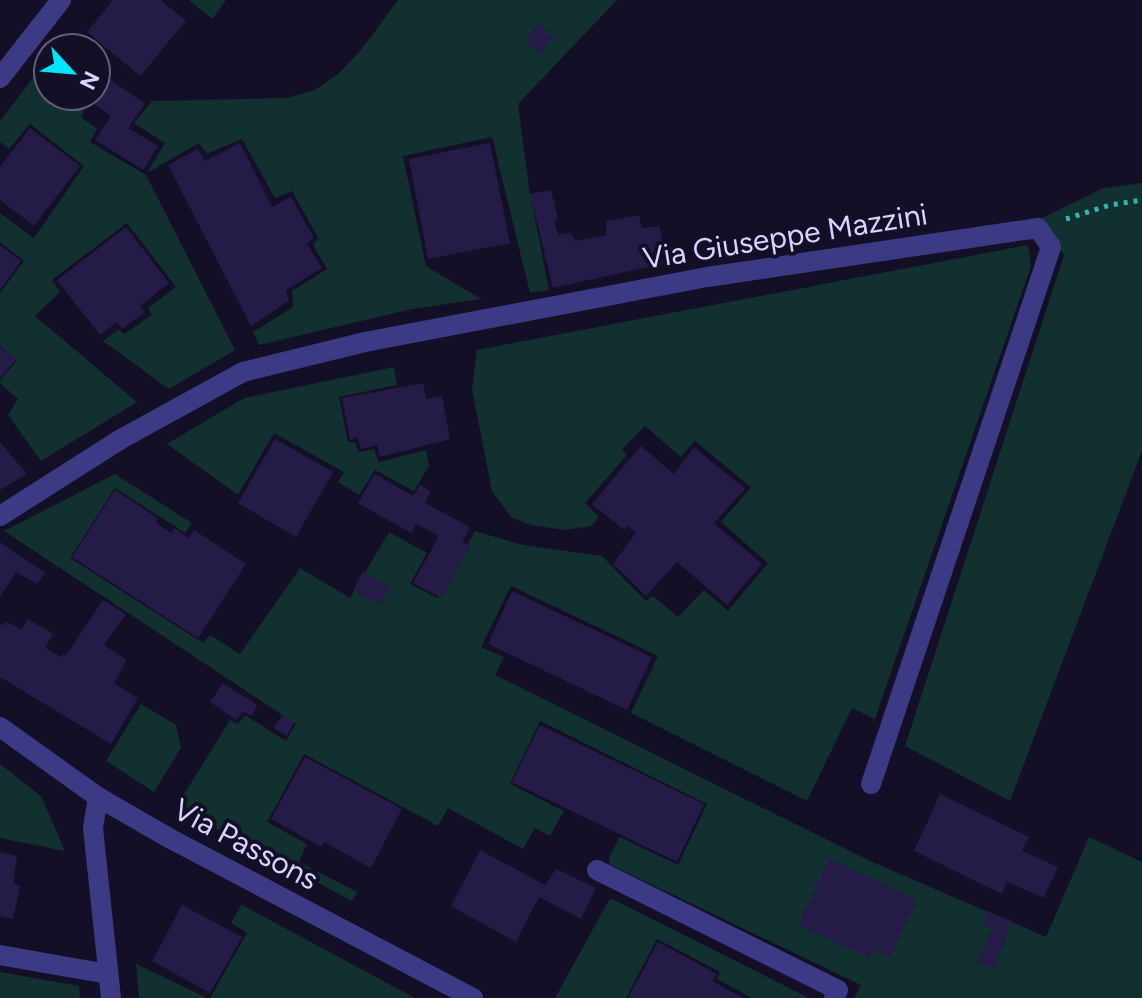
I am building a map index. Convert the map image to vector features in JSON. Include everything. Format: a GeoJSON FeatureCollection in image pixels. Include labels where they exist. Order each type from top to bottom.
{"type":"FeatureCollection","features":[{"type":"Feature","properties":{"kind":"street"},"geometry":{"type":"LineString","coordinates":[[0,78],[61,0]]}},
{"type":"Feature","properties":{"kind":"street"},"geometry":{"type":"LineString","coordinates":[[871,784],[1051,247],[1038,228]]}},
{"type":"Feature","properties":{"kind":"street","name":"Via Giuseppe Mazzini"},"geometry":{"type":"LineString","coordinates":[[0,516],[121,439],[243,372],[365,342],[696,279],[1038,228]]}},
{"type":"Feature","properties":{"kind":"street","name":"Via Passons"},"geometry":{"type":"LineString","coordinates":[[0,727],[98,797],[169,838],[473,998]]}},
{"type":"Feature","properties":{"kind":"street"},"geometry":{"type":"LineString","coordinates":[[98,797],[93,828],[111,998]]}},
{"type":"Feature","properties":{"kind":"street"},"geometry":{"type":"LineString","coordinates":[[597,870],[838,990],[834,998]]}},
{"type":"Feature","properties":{"kind":"street"},"geometry":{"type":"LineString","coordinates":[[0,955],[108,974]]}},
{"type":"Feature","properties":{"kind":"path"},"geometry":{"type":"LineString","coordinates":[[1038,228],[1110,205],[1142,200]]}},
{"type":"Feature","properties":{"kind":"green space"},"geometry":{"type":"Polygon","coordinates":[[[189,0],[226,0],[212,19],[189,0]]]}},
{"type":"Feature","properties":{"kind":"green space"},"geometry":{"type":"Polygon","coordinates":[[[398,0],[617,0],[518,104],[529,188],[549,290],[530,293],[492,137],[403,156],[426,266],[481,299],[412,309],[259,345],[253,332],[293,307],[292,291],[327,269],[313,245],[318,238],[292,191],[275,198],[242,139],[207,154],[199,143],[147,173],[165,143],[134,123],[152,101],[287,98],[315,90],[338,74],[361,50],[398,0]]]}},
{"type":"Feature","properties":{"kind":"green space"},"geometry":{"type":"Polygon","coordinates":[[[32,79],[32,112],[83,112],[81,117],[97,129],[90,142],[146,175],[235,350],[169,389],[103,341],[119,329],[124,334],[152,315],[148,308],[176,287],[127,223],[52,280],[60,292],[35,316],[137,402],[41,461],[8,415],[18,399],[0,383],[17,361],[0,345],[0,293],[24,261],[0,242],[0,213],[34,238],[84,166],[30,124],[9,149],[0,142],[0,121],[32,79]]]}},
{"type":"Feature","properties":{"kind":"green space"},"geometry":{"type":"Polygon","coordinates":[[[1142,183],[1142,451],[1010,801],[905,746],[1064,255],[1038,220],[1104,188],[1142,183]]]}},
{"type":"Feature","properties":{"kind":"green space"},"geometry":{"type":"Polygon","coordinates":[[[1028,245],[1031,266],[875,719],[852,708],[807,801],[631,713],[658,656],[511,586],[481,647],[504,657],[495,675],[868,860],[1046,937],[1089,837],[1142,862],[1142,998],[854,998],[861,985],[609,864],[610,855],[620,837],[678,865],[707,804],[540,721],[510,784],[564,811],[550,836],[535,828],[523,849],[448,808],[438,826],[304,754],[267,822],[307,844],[299,862],[357,892],[352,901],[176,807],[230,720],[238,724],[245,715],[286,741],[296,724],[4,531],[115,474],[192,523],[185,533],[115,488],[70,558],[203,643],[210,635],[240,654],[300,568],[350,598],[389,532],[427,553],[410,584],[437,598],[475,531],[523,545],[602,556],[646,601],[653,596],[678,617],[704,590],[728,611],[768,563],[721,522],[751,487],[695,441],[681,457],[645,426],[622,449],[627,455],[585,503],[599,517],[591,526],[565,530],[531,525],[511,517],[492,491],[472,389],[477,350],[1028,245]]]}},
{"type":"Feature","properties":{"kind":"green space"},"geometry":{"type":"Polygon","coordinates":[[[394,367],[397,385],[339,397],[348,442],[355,442],[359,452],[374,449],[379,462],[426,450],[429,466],[414,491],[375,470],[359,495],[338,482],[344,472],[274,433],[238,495],[167,444],[244,398],[394,367]]]}},
{"type":"Feature","properties":{"kind":"green space"},"geometry":{"type":"Polygon","coordinates":[[[141,704],[176,725],[181,748],[154,792],[106,761],[141,704]]]}},
{"type":"Feature","properties":{"kind":"green space"},"geometry":{"type":"Polygon","coordinates":[[[0,764],[41,796],[65,851],[0,838],[0,764]]]}},
{"type":"Feature","properties":{"kind":"green space"},"geometry":{"type":"Polygon","coordinates":[[[610,898],[809,998],[752,998],[717,979],[720,972],[657,939],[626,998],[555,998],[610,898]]]}},
{"type":"Feature","properties":{"kind":"green space"},"geometry":{"type":"Polygon","coordinates":[[[242,904],[415,998],[210,998],[247,933],[231,923],[242,904]]]}},
{"type":"Feature","properties":{"kind":"green space"},"geometry":{"type":"Polygon","coordinates":[[[136,964],[207,998],[139,998],[136,964]]]}},
{"type":"Feature","properties":{"kind":"green space"},"geometry":{"type":"Polygon","coordinates":[[[0,972],[79,986],[80,998],[0,998],[0,972]]]}},
{"type":"Feature","properties":{"kind":"building"},"geometry":{"type":"Polygon","coordinates":[[[113,0],[161,0],[186,21],[140,76],[112,53],[112,32],[87,32],[113,0]]]}},
{"type":"Feature","properties":{"kind":"building"},"geometry":{"type":"Polygon","coordinates":[[[538,24],[554,38],[540,53],[525,39],[538,24]]]}},
{"type":"Feature","properties":{"kind":"building"},"geometry":{"type":"Polygon","coordinates":[[[112,80],[145,104],[128,128],[158,146],[143,170],[95,140],[111,116],[105,112],[112,112],[112,80]]]}},
{"type":"Feature","properties":{"kind":"building"},"geometry":{"type":"Polygon","coordinates":[[[30,128],[80,166],[34,226],[0,200],[0,167],[30,128]]]}},
{"type":"Feature","properties":{"kind":"building"},"geometry":{"type":"Polygon","coordinates":[[[240,143],[272,207],[291,197],[314,238],[307,244],[322,268],[286,290],[289,301],[251,326],[168,165],[198,149],[205,161],[240,143]]]}},
{"type":"Feature","properties":{"kind":"building"},"geometry":{"type":"Polygon","coordinates":[[[490,143],[510,243],[428,259],[409,159],[490,143]]]}},
{"type":"Feature","properties":{"kind":"building"},"geometry":{"type":"Polygon","coordinates":[[[551,190],[558,219],[554,220],[558,235],[571,233],[575,241],[606,235],[606,221],[639,215],[642,228],[659,226],[667,263],[553,288],[530,194],[551,190]]]}},
{"type":"Feature","properties":{"kind":"building"},"geometry":{"type":"Polygon","coordinates":[[[126,227],[169,283],[140,306],[145,312],[122,329],[117,322],[100,335],[57,280],[126,227]]]}},
{"type":"Feature","properties":{"kind":"building"},"geometry":{"type":"Polygon","coordinates":[[[0,245],[21,261],[0,290],[0,245]]]}},
{"type":"Feature","properties":{"kind":"building"},"geometry":{"type":"Polygon","coordinates":[[[0,346],[16,360],[0,378],[0,346]]]}},
{"type":"Feature","properties":{"kind":"building"},"geometry":{"type":"Polygon","coordinates":[[[423,383],[426,399],[442,396],[450,439],[380,457],[377,445],[361,449],[357,437],[350,440],[342,398],[423,383]]]}},
{"type":"Feature","properties":{"kind":"building"},"geometry":{"type":"Polygon","coordinates":[[[275,439],[333,472],[296,537],[238,503],[275,439]]]}},
{"type":"Feature","properties":{"kind":"building"},"geometry":{"type":"Polygon","coordinates":[[[0,442],[27,474],[0,490],[0,442]]]}},
{"type":"Feature","properties":{"kind":"building"},"geometry":{"type":"Polygon","coordinates":[[[641,446],[674,474],[694,447],[745,489],[714,523],[762,564],[727,605],[677,562],[646,596],[613,564],[636,533],[628,526],[624,530],[592,504],[641,446]]]}},
{"type":"Feature","properties":{"kind":"building"},"geometry":{"type":"Polygon","coordinates":[[[375,474],[413,496],[420,485],[431,491],[425,503],[470,527],[462,542],[470,546],[441,598],[413,583],[439,536],[416,524],[411,533],[358,503],[375,474]]]}},
{"type":"Feature","properties":{"kind":"building"},"geometry":{"type":"Polygon","coordinates":[[[115,490],[158,518],[156,523],[171,533],[174,528],[189,538],[194,530],[246,564],[198,638],[72,557],[115,490]]]}},
{"type":"Feature","properties":{"kind":"building"},"geometry":{"type":"Polygon","coordinates":[[[0,542],[45,573],[37,584],[16,572],[0,597],[0,542]]]}},
{"type":"Feature","properties":{"kind":"building"},"geometry":{"type":"Polygon","coordinates":[[[363,572],[390,587],[380,605],[353,590],[363,572]]]}},
{"type":"Feature","properties":{"kind":"building"},"geometry":{"type":"Polygon","coordinates":[[[512,591],[652,657],[627,710],[488,644],[512,591]]]}},
{"type":"Feature","properties":{"kind":"building"},"geometry":{"type":"Polygon","coordinates":[[[103,600],[126,614],[104,645],[127,660],[114,683],[138,698],[111,744],[0,677],[0,623],[3,626],[6,621],[21,630],[28,619],[53,634],[45,647],[60,657],[66,655],[103,600]]]}},
{"type":"Feature","properties":{"kind":"building"},"geometry":{"type":"Polygon","coordinates":[[[223,683],[257,705],[252,716],[243,712],[236,720],[210,702],[223,683]]]}},
{"type":"Feature","properties":{"kind":"building"},"geometry":{"type":"Polygon","coordinates":[[[282,715],[294,722],[287,736],[274,728],[282,715]]]}},
{"type":"Feature","properties":{"kind":"building"},"geometry":{"type":"Polygon","coordinates":[[[540,725],[704,804],[677,862],[512,782],[540,725]]]}},
{"type":"Feature","properties":{"kind":"building"},"geometry":{"type":"Polygon","coordinates":[[[305,757],[402,809],[371,868],[324,842],[322,847],[271,819],[305,757]]]}},
{"type":"Feature","properties":{"kind":"building"},"geometry":{"type":"Polygon","coordinates":[[[940,794],[1029,837],[1022,851],[1058,867],[1044,898],[1007,882],[1002,894],[914,851],[940,794]]]}},
{"type":"Feature","properties":{"kind":"building"},"geometry":{"type":"Polygon","coordinates":[[[480,850],[545,885],[556,869],[596,888],[581,919],[539,897],[516,942],[451,906],[480,850]]]}},
{"type":"Feature","properties":{"kind":"building"},"geometry":{"type":"Polygon","coordinates":[[[0,852],[17,856],[13,883],[20,886],[13,919],[0,916],[0,852]]]}},
{"type":"Feature","properties":{"kind":"building"},"geometry":{"type":"Polygon","coordinates":[[[829,859],[917,900],[890,957],[874,950],[870,958],[799,925],[829,859]]]}},
{"type":"Feature","properties":{"kind":"building"},"geometry":{"type":"Polygon","coordinates":[[[182,905],[242,937],[210,993],[152,961],[182,905]]]}},
{"type":"Feature","properties":{"kind":"building"},"geometry":{"type":"Polygon","coordinates":[[[987,911],[1012,921],[993,970],[977,962],[992,929],[983,925],[987,911]]]}},
{"type":"Feature","properties":{"kind":"building"},"geometry":{"type":"Polygon","coordinates":[[[658,942],[717,974],[712,981],[743,998],[628,998],[658,942]]]}}]}
